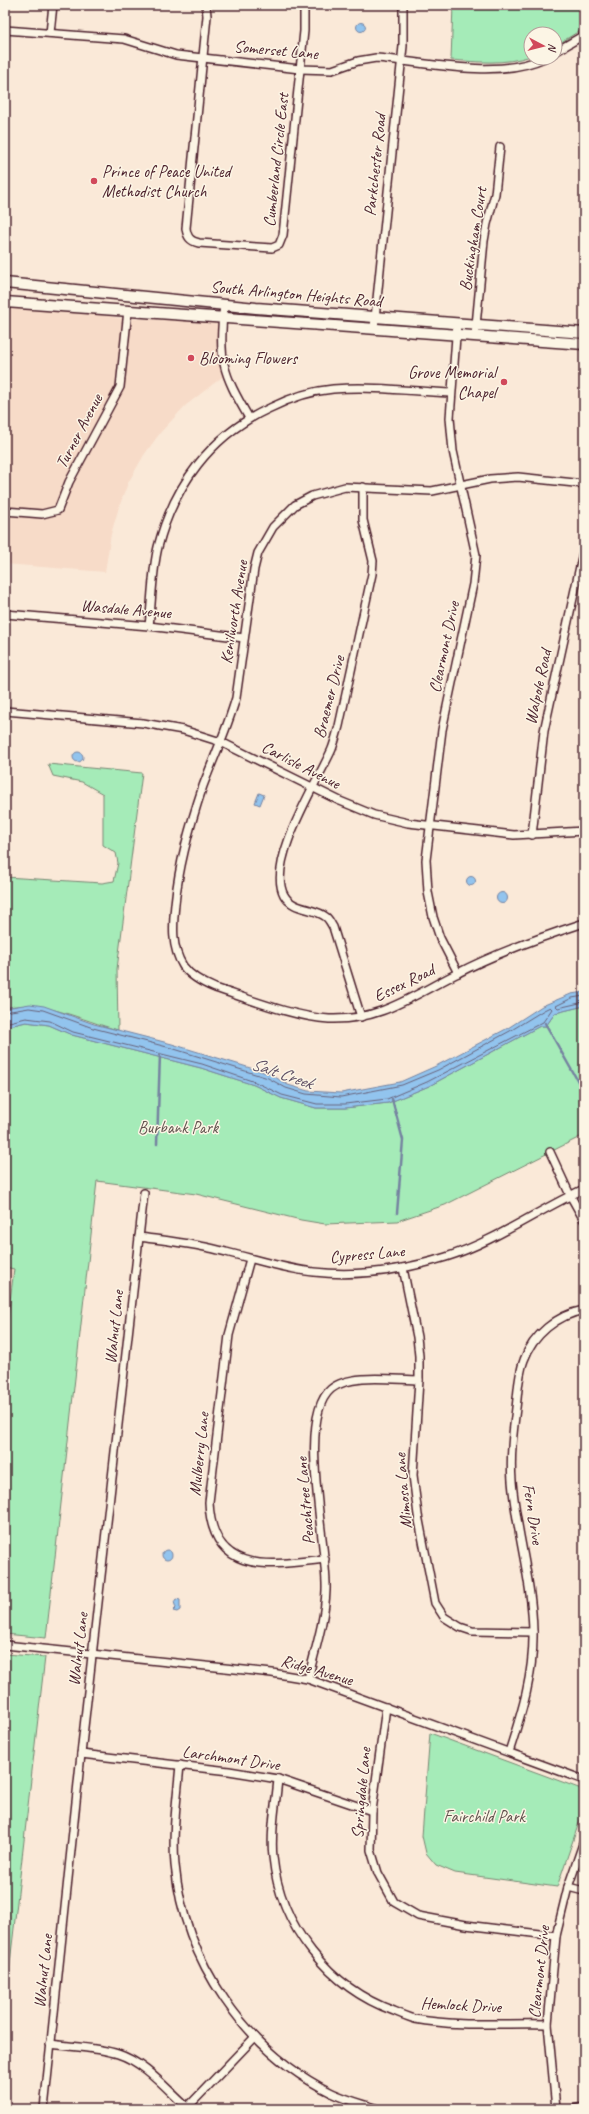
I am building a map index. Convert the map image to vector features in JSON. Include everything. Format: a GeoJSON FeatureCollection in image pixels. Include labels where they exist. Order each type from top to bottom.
{"type":"FeatureCollection","features":[{"type":"Feature","properties":{"kind":"main road","name":"South Arlington Heights Road"},"geometry":{"type":"LineString","coordinates":[[5,283],[224,305],[584,333]]}},
{"type":"Feature","properties":{"kind":"main road","name":"South Arlington Heights Road"},"geometry":{"type":"LineString","coordinates":[[5,302],[222,316],[584,344]]}},
{"type":"Feature","properties":{"kind":"street"},"geometry":{"type":"LineString","coordinates":[[50,33],[53,5]]}},
{"type":"Feature","properties":{"kind":"street"},"geometry":{"type":"LineString","coordinates":[[203,59],[207,16],[206,5]]}},
{"type":"Feature","properties":{"kind":"street"},"geometry":{"type":"LineString","coordinates":[[300,69],[304,5]]}},
{"type":"Feature","properties":{"kind":"street","name":"Parkchester Road"},"geometry":{"type":"LineString","coordinates":[[374,328],[401,60],[403,5]]}},
{"type":"Feature","properties":{"kind":"street","name":"Somerset Lane"},"geometry":{"type":"LineString","coordinates":[[5,30],[124,39],[176,55],[300,69],[332,70],[358,61],[376,58],[495,69],[523,65]]}},
{"type":"Feature","properties":{"kind":"street"},"geometry":{"type":"LineString","coordinates":[[563,47],[584,35]]}},
{"type":"Feature","properties":{"kind":"street","name":"Cumberland Circle East"},"geometry":{"type":"LineString","coordinates":[[203,59],[186,228],[187,234],[193,242],[207,244],[272,248],[279,245],[283,235],[300,69]]}},
{"type":"Feature","properties":{"kind":"street","name":"Buckingham Court"},"geometry":{"type":"LineString","coordinates":[[476,336],[484,241],[495,194],[500,147]]}},
{"type":"Feature","properties":{"kind":"street"},"geometry":{"type":"LineString","coordinates":[[224,305],[222,316],[222,361],[233,391],[249,418]]}},
{"type":"Feature","properties":{"kind":"street","name":"Turner Avenue"},"geometry":{"type":"LineString","coordinates":[[5,511],[42,514],[58,510],[71,478],[120,387],[128,310]]}},
{"type":"Feature","properties":{"kind":"street","name":"Clearmont Drive"},"geometry":{"type":"LineString","coordinates":[[457,323],[450,418],[452,438],[461,486],[476,555],[473,584],[442,730],[426,860],[428,892],[433,917],[440,938],[458,972]]}},
{"type":"Feature","properties":{"kind":"street"},"geometry":{"type":"LineString","coordinates":[[149,626],[158,548],[168,515],[183,484],[205,455],[226,434],[249,418],[290,398],[333,389],[362,388],[451,393]]}},
{"type":"Feature","properties":{"kind":"street","name":"Kenilworth Avenue"},"geometry":{"type":"LineString","coordinates":[[173,926],[177,887],[189,829],[236,698],[254,569],[258,553],[273,528],[295,505],[312,496],[338,488],[363,487],[432,491],[490,479],[518,477],[584,484]]}},
{"type":"Feature","properties":{"kind":"street","name":"Braemer Drive"},"geometry":{"type":"LineString","coordinates":[[361,1017],[333,927],[327,917],[289,902],[284,895],[281,884],[281,870],[286,848],[294,825],[332,748],[339,726],[372,574],[373,561],[363,520],[363,487]]}},
{"type":"Feature","properties":{"kind":"street","name":"Walpole Road"},"geometry":{"type":"LineString","coordinates":[[532,835],[544,731],[584,548]]}},
{"type":"Feature","properties":{"kind":"street","name":"Wasdale Avenue"},"geometry":{"type":"LineString","coordinates":[[5,614],[149,626],[244,638]]}},
{"type":"Feature","properties":{"kind":"street","name":"Carlisle Avenue"},"geometry":{"type":"LineString","coordinates":[[5,711],[144,723],[183,730],[221,742],[340,801],[374,815],[408,823],[514,835],[584,831]]}},
{"type":"Feature","properties":{"kind":"street","name":"Essex Road"},"geometry":{"type":"LineString","coordinates":[[173,926],[174,941],[184,966],[193,976],[204,983],[215,988],[313,1017],[344,1019],[384,1012],[458,972],[516,946],[584,923]]}},
{"type":"Feature","properties":{"kind":"street"},"geometry":{"type":"LineString","coordinates":[[550,1152],[570,1195],[584,1220]]}},
{"type":"Feature","properties":{"kind":"street","name":"Cypress Lane"},"geometry":{"type":"LineString","coordinates":[[140,1237],[215,1249],[290,1268],[337,1274],[403,1268],[463,1250],[584,1189]]}},
{"type":"Feature","properties":{"kind":"street","name":"Walnut Lane"},"geometry":{"type":"LineString","coordinates":[[44,2109],[81,1754],[144,1193]]}},
{"type":"Feature","properties":{"kind":"street","name":"Mulberry Lane"},"geometry":{"type":"LineString","coordinates":[[250,1259],[228,1335],[209,1502],[210,1517],[214,1531],[225,1547],[236,1556],[250,1562],[268,1564],[325,1559]]}},
{"type":"Feature","properties":{"kind":"street","name":"Mimosa Lane"},"geometry":{"type":"LineString","coordinates":[[403,1268],[417,1337],[420,1380],[413,1475],[418,1515],[435,1603],[444,1617],[460,1627],[472,1631],[533,1632]]}},
{"type":"Feature","properties":{"kind":"street","name":"Fern Drive"},"geometry":{"type":"LineString","coordinates":[[509,1752],[528,1692],[533,1632],[532,1605],[512,1481],[514,1428],[522,1367],[528,1351],[542,1332],[567,1315],[584,1310]]}},
{"type":"Feature","properties":{"kind":"street","name":"Peachtree Lane"},"geometry":{"type":"LineString","coordinates":[[308,1679],[324,1607],[326,1577],[325,1559],[315,1488],[318,1412],[322,1399],[337,1384],[349,1380],[420,1380]]}},
{"type":"Feature","properties":{"kind":"street","name":"Ridge Avenue"},"geometry":{"type":"LineString","coordinates":[[5,1645],[93,1653],[272,1673],[308,1679],[584,1780]]}},
{"type":"Feature","properties":{"kind":"street","name":"Springdale Lane"},"geometry":{"type":"LineString","coordinates":[[386,1707],[372,1811],[371,1850],[378,1873],[394,1902],[418,1916],[466,1925],[556,1936]]}},
{"type":"Feature","properties":{"kind":"street","name":"Larchmont Drive"},"geometry":{"type":"LineString","coordinates":[[81,1754],[180,1765],[278,1779],[372,1811]]}},
{"type":"Feature","properties":{"kind":"street"},"geometry":{"type":"LineString","coordinates":[[180,1765],[174,1853],[177,1880],[186,1922],[197,1952],[213,1981],[231,2009],[254,2037],[284,2063],[316,2084],[350,2100],[378,2109]]}},
{"type":"Feature","properties":{"kind":"street","name":"Hemlock Drive"},"geometry":{"type":"LineString","coordinates":[[278,1779],[273,1857],[278,1885],[290,1918],[310,1949],[329,1971],[352,1990],[364,1997],[382,2007],[413,2018],[445,2022],[548,2024]]}},
{"type":"Feature","properties":{"kind":"street","name":"Clearmont Drive"},"geometry":{"type":"LineString","coordinates":[[556,2109],[548,2024],[556,1936],[568,1887],[584,1841]]}},
{"type":"Feature","properties":{"kind":"street"},"geometry":{"type":"LineString","coordinates":[[568,1887],[584,1891]]}},
{"type":"Feature","properties":{"kind":"street"},"geometry":{"type":"LineString","coordinates":[[50,2044],[102,2050],[127,2058],[157,2079],[187,2109],[254,2037]]}},
{"type":"Feature","properties":{"kind":"street"},"geometry":{"type":"LineString","coordinates":[[574,2109],[584,2108]]}},
{"type":"Feature","properties":{"kind":"shaded area"},"geometry":{"type":"Polygon","coordinates":[[[5,307],[104,315],[117,318],[200,321],[222,324],[226,374],[185,406],[160,433],[144,455],[128,483],[119,507],[111,534],[105,572],[5,564],[5,307]]]}},
{"type":"Feature","properties":{"kind":"shaded area"},"geometry":{"type":"Polygon","coordinates":[[[5,1267],[14,1268],[5,1341],[5,1267]]]}},
{"type":"Feature","properties":{"kind":"green space"},"geometry":{"type":"Polygon","coordinates":[[[453,5],[584,5],[584,28],[563,41],[563,26],[523,26],[523,58],[501,62],[451,60],[453,5]]]}},
{"type":"Feature","properties":{"kind":"green space"},"geometry":{"type":"Polygon","coordinates":[[[48,764],[142,773],[117,969],[118,1030],[47,1008],[18,1006],[5,1008],[5,877],[102,883],[114,881],[118,863],[116,853],[103,845],[103,794],[82,782],[53,776],[48,764]]]}},
{"type":"Feature","properties":{"kind":"green space","name":"Burbank Park"},"geometry":{"type":"Polygon","coordinates":[[[584,1006],[584,1135],[445,1205],[397,1221],[325,1224],[301,1220],[196,1194],[97,1181],[46,1638],[5,1634],[5,1341],[14,1269],[5,1267],[5,1027],[26,1022],[49,1025],[72,1035],[201,1068],[254,1085],[281,1098],[316,1108],[345,1108],[388,1103],[429,1086],[540,1026],[546,1026],[555,1013],[584,1006]]]}},
{"type":"Feature","properties":{"kind":"green space"},"geometry":{"type":"Polygon","coordinates":[[[5,1654],[45,1657],[5,2007],[5,1654]]]}},
{"type":"Feature","properties":{"kind":"green space","name":"Fairchild Park"},"geometry":{"type":"Polygon","coordinates":[[[430,1733],[584,1790],[584,1808],[557,1887],[455,1873],[436,1865],[426,1853],[422,1836],[430,1733]]]}},
{"type":"Feature","properties":{"kind":"water"},"geometry":{"type":"Polygon","coordinates":[[[359,23],[363,23],[365,27],[363,31],[359,31],[357,29],[357,25],[359,23]]]}},
{"type":"Feature","properties":{"kind":"water"},"geometry":{"type":"Polygon","coordinates":[[[76,752],[80,752],[83,757],[80,762],[76,762],[73,759],[73,755],[76,752]]]}},
{"type":"Feature","properties":{"kind":"water"},"geometry":{"type":"Polygon","coordinates":[[[259,793],[264,795],[260,805],[255,803],[259,793]]]}},
{"type":"Feature","properties":{"kind":"water"},"geometry":{"type":"Polygon","coordinates":[[[469,877],[473,877],[475,881],[473,885],[469,885],[467,883],[467,879],[469,877]]]}},
{"type":"Feature","properties":{"kind":"water"},"geometry":{"type":"Polygon","coordinates":[[[500,893],[504,893],[506,894],[506,902],[500,903],[497,900],[497,896],[500,893]]]}},
{"type":"Feature","properties":{"kind":"water"},"geometry":{"type":"Polygon","coordinates":[[[584,992],[584,1006],[555,1013],[546,1026],[540,1026],[429,1086],[388,1103],[345,1108],[316,1108],[281,1098],[254,1085],[201,1068],[72,1035],[49,1025],[26,1022],[5,1027],[5,1008],[30,1004],[44,1006],[94,1024],[172,1044],[270,1074],[288,1085],[308,1091],[341,1093],[400,1082],[436,1066],[508,1028],[542,1006],[571,994],[584,992]]]}},
{"type":"Feature","properties":{"kind":"water"},"geometry":{"type":"Polygon","coordinates":[[[167,1550],[172,1555],[167,1560],[162,1555],[167,1550]]]}},
{"type":"Feature","properties":{"kind":"water"},"geometry":{"type":"Polygon","coordinates":[[[176,1599],[180,1600],[180,1610],[177,1612],[173,1611],[176,1608],[174,1602],[176,1599]]]}},
{"type":"Feature","properties":{"kind":"waterway"},"geometry":{"type":"LineString","coordinates":[[545,1023],[584,1092]]}},
{"type":"Feature","properties":{"kind":"waterway"},"geometry":{"type":"LineString","coordinates":[[157,1144],[160,1054]]}},
{"type":"Feature","properties":{"kind":"waterway"},"geometry":{"type":"LineString","coordinates":[[392,1099],[403,1140],[397,1213]]}},
{"type":"Feature","properties":{"kind":"place","name":"Prince of Peace United Methodist Church"},"geometry":{"type":"Point","coordinates":[94,181]}},
{"type":"Feature","properties":{"kind":"place","name":"Blooming Flowers"},"geometry":{"type":"Point","coordinates":[191,358]}},
{"type":"Feature","properties":{"kind":"place","name":"Grove Memorial Chapel"},"geometry":{"type":"Point","coordinates":[504,382]}},
{"type":"Feature","properties":{"kind":"water label","name":"Salt Creek"},"geometry":{"type":"Point","coordinates":[282,1073]}}]}
